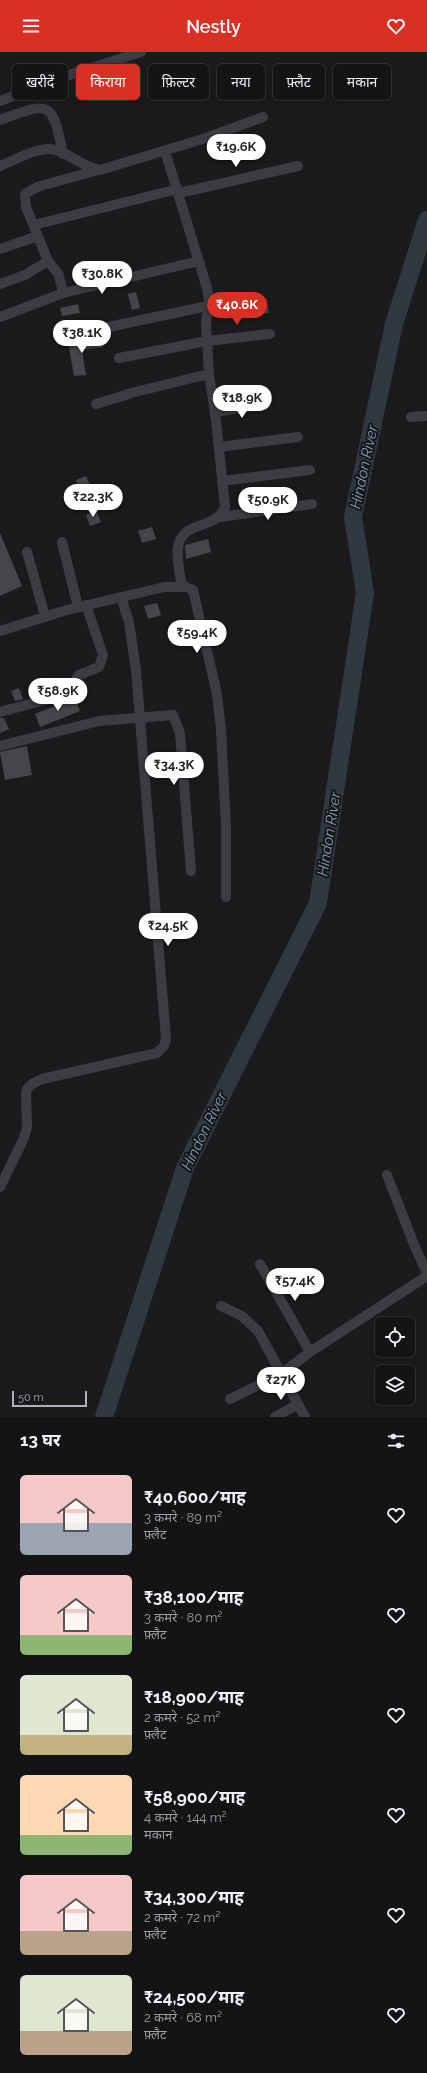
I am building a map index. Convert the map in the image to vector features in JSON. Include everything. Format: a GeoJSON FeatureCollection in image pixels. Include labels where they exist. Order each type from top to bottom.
{"type":"FeatureCollection","features":[{"type":"Feature","properties":{"kind":"street"},"geometry":{"type":"LineString","coordinates":[[0,101],[69,75],[141,52]]}},
{"type":"Feature","properties":{"kind":"street"},"geometry":{"type":"LineString","coordinates":[[0,120],[30,109],[39,107],[46,109],[52,114],[58,128],[63,154]]}},
{"type":"Feature","properties":{"kind":"street"},"geometry":{"type":"LineString","coordinates":[[64,293],[59,275],[48,261],[26,207],[25,194],[37,187],[166,151],[263,117]]}},
{"type":"Feature","properties":{"kind":"street"},"geometry":{"type":"LineString","coordinates":[[0,166],[46,150],[56,150],[90,168],[100,170]]}},
{"type":"Feature","properties":{"kind":"street"},"geometry":{"type":"LineString","coordinates":[[166,151],[207,288],[207,341],[209,374],[215,412],[225,507],[221,517]]}},
{"type":"Feature","properties":{"kind":"street"},"geometry":{"type":"LineString","coordinates":[[34,225],[178,191],[298,166]]}},
{"type":"Feature","properties":{"kind":"street"},"geometry":{"type":"LineString","coordinates":[[0,249],[38,236]]}},
{"type":"Feature","properties":{"kind":"street"},"geometry":{"type":"LineString","coordinates":[[0,284],[25,275],[48,261]]}},
{"type":"Feature","properties":{"kind":"street"},"geometry":{"type":"LineString","coordinates":[[0,317],[64,293],[199,261]]}},
{"type":"Feature","properties":{"kind":"street"},"geometry":{"type":"LineString","coordinates":[[75,334],[208,306]]}},
{"type":"Feature","properties":{"kind":"street"},"geometry":{"type":"LineString","coordinates":[[119,358],[207,341],[270,334]]}},
{"type":"Feature","properties":{"kind":"street"},"geometry":{"type":"LineString","coordinates":[[96,404],[135,392],[209,374]]}},
{"type":"Feature","properties":{"kind":"street"},"geometry":{"type":"LineString","coordinates":[[215,412],[266,404]]}},
{"type":"Feature","properties":{"kind":"street"},"geometry":{"type":"LineString","coordinates":[[411,417],[427,416]]}},
{"type":"Feature","properties":{"kind":"street"},"geometry":{"type":"LineString","coordinates":[[219,447],[298,437]]}},
{"type":"Feature","properties":{"kind":"street"},"geometry":{"type":"LineString","coordinates":[[222,481],[310,470]]}},
{"type":"Feature","properties":{"kind":"street"},"geometry":{"type":"LineString","coordinates":[[182,586],[178,550],[179,542],[188,531],[221,517],[312,504]]}},
{"type":"Feature","properties":{"kind":"street"},"geometry":{"type":"LineString","coordinates":[[0,712],[63,693],[69,689],[78,676],[99,667],[103,655],[82,606],[62,542]]}},
{"type":"Feature","properties":{"kind":"street"},"geometry":{"type":"LineString","coordinates":[[27,552],[45,616]]}},
{"type":"Feature","properties":{"kind":"street"},"geometry":{"type":"LineString","coordinates":[[0,631],[45,616],[82,606],[164,587],[182,586],[193,590],[196,596],[217,694],[224,770],[226,897]]}},
{"type":"Feature","properties":{"kind":"street"},"geometry":{"type":"LineString","coordinates":[[0,1186],[24,1138],[27,1128],[26,1094],[27,1089],[32,1084],[42,1079],[157,1053],[164,1046],[166,1039],[157,950],[140,717],[129,622],[121,597]]}},
{"type":"Feature","properties":{"kind":"street"},"geometry":{"type":"LineString","coordinates":[[0,746],[99,721],[168,714],[173,715],[176,720],[182,747],[191,870]]}},
{"type":"Feature","properties":{"kind":"street"},"geometry":{"type":"LineString","coordinates":[[387,1175],[415,1247],[427,1273]]}},
{"type":"Feature","properties":{"kind":"street"},"geometry":{"type":"LineString","coordinates":[[260,1264],[310,1352]]}},
{"type":"Feature","properties":{"kind":"street"},"geometry":{"type":"LineString","coordinates":[[230,1400],[281,1374],[310,1352],[427,1276]]}},
{"type":"Feature","properties":{"kind":"street"},"geometry":{"type":"LineString","coordinates":[[221,1306],[242,1316],[252,1323],[258,1331],[305,1417]]}},
{"type":"Feature","properties":{"kind":"street"},"geometry":{"type":"LineString","coordinates":[[275,1417],[298,1404]]}},
{"type":"Feature","properties":{"kind":"building"},"geometry":{"type":"Polygon","coordinates":[[[136,292],[140,308],[132,310],[128,294],[136,292]]]}},
{"type":"Feature","properties":{"kind":"building"},"geometry":{"type":"Polygon","coordinates":[[[267,299],[269,313],[224,319],[222,306],[267,299]]]}},
{"type":"Feature","properties":{"kind":"building"},"geometry":{"type":"Polygon","coordinates":[[[78,304],[80,313],[62,316],[60,308],[78,304]]]}},
{"type":"Feature","properties":{"kind":"building"},"geometry":{"type":"Polygon","coordinates":[[[103,339],[104,347],[82,350],[86,375],[74,376],[68,342],[103,339]]]}},
{"type":"Feature","properties":{"kind":"building"},"geometry":{"type":"Polygon","coordinates":[[[86,476],[91,487],[81,491],[76,480],[86,476]]]}},
{"type":"Feature","properties":{"kind":"building"},"geometry":{"type":"Polygon","coordinates":[[[96,510],[101,522],[90,526],[86,515],[96,510]]]}},
{"type":"Feature","properties":{"kind":"building"},"geometry":{"type":"Polygon","coordinates":[[[152,527],[156,539],[142,543],[138,531],[152,527]]]}},
{"type":"Feature","properties":{"kind":"building"},"geometry":{"type":"Polygon","coordinates":[[[0,533],[22,586],[0,596],[0,533]]]}},
{"type":"Feature","properties":{"kind":"building"},"geometry":{"type":"Polygon","coordinates":[[[208,539],[211,552],[186,559],[185,545],[208,539]]]}},
{"type":"Feature","properties":{"kind":"building"},"geometry":{"type":"Polygon","coordinates":[[[157,603],[161,615],[148,619],[144,606],[157,603]]]}},
{"type":"Feature","properties":{"kind":"building"},"geometry":{"type":"Polygon","coordinates":[[[19,688],[23,699],[15,701],[11,691],[19,688]]]}},
{"type":"Feature","properties":{"kind":"building"},"geometry":{"type":"Polygon","coordinates":[[[75,698],[80,711],[40,727],[35,714],[75,698]]]}},
{"type":"Feature","properties":{"kind":"building"},"geometry":{"type":"Polygon","coordinates":[[[0,718],[4,718],[9,729],[0,733],[0,718]]]}},
{"type":"Feature","properties":{"kind":"building"},"geometry":{"type":"Polygon","coordinates":[[[27,746],[32,775],[5,780],[0,752],[27,746]]]}},
{"type":"Feature","properties":{"kind":"waterway","name":"Hindon River"},"geometry":{"type":"LineString","coordinates":[[104,1417],[185,1168],[318,903],[365,593],[353,517],[394,324],[427,220]]}}]}
